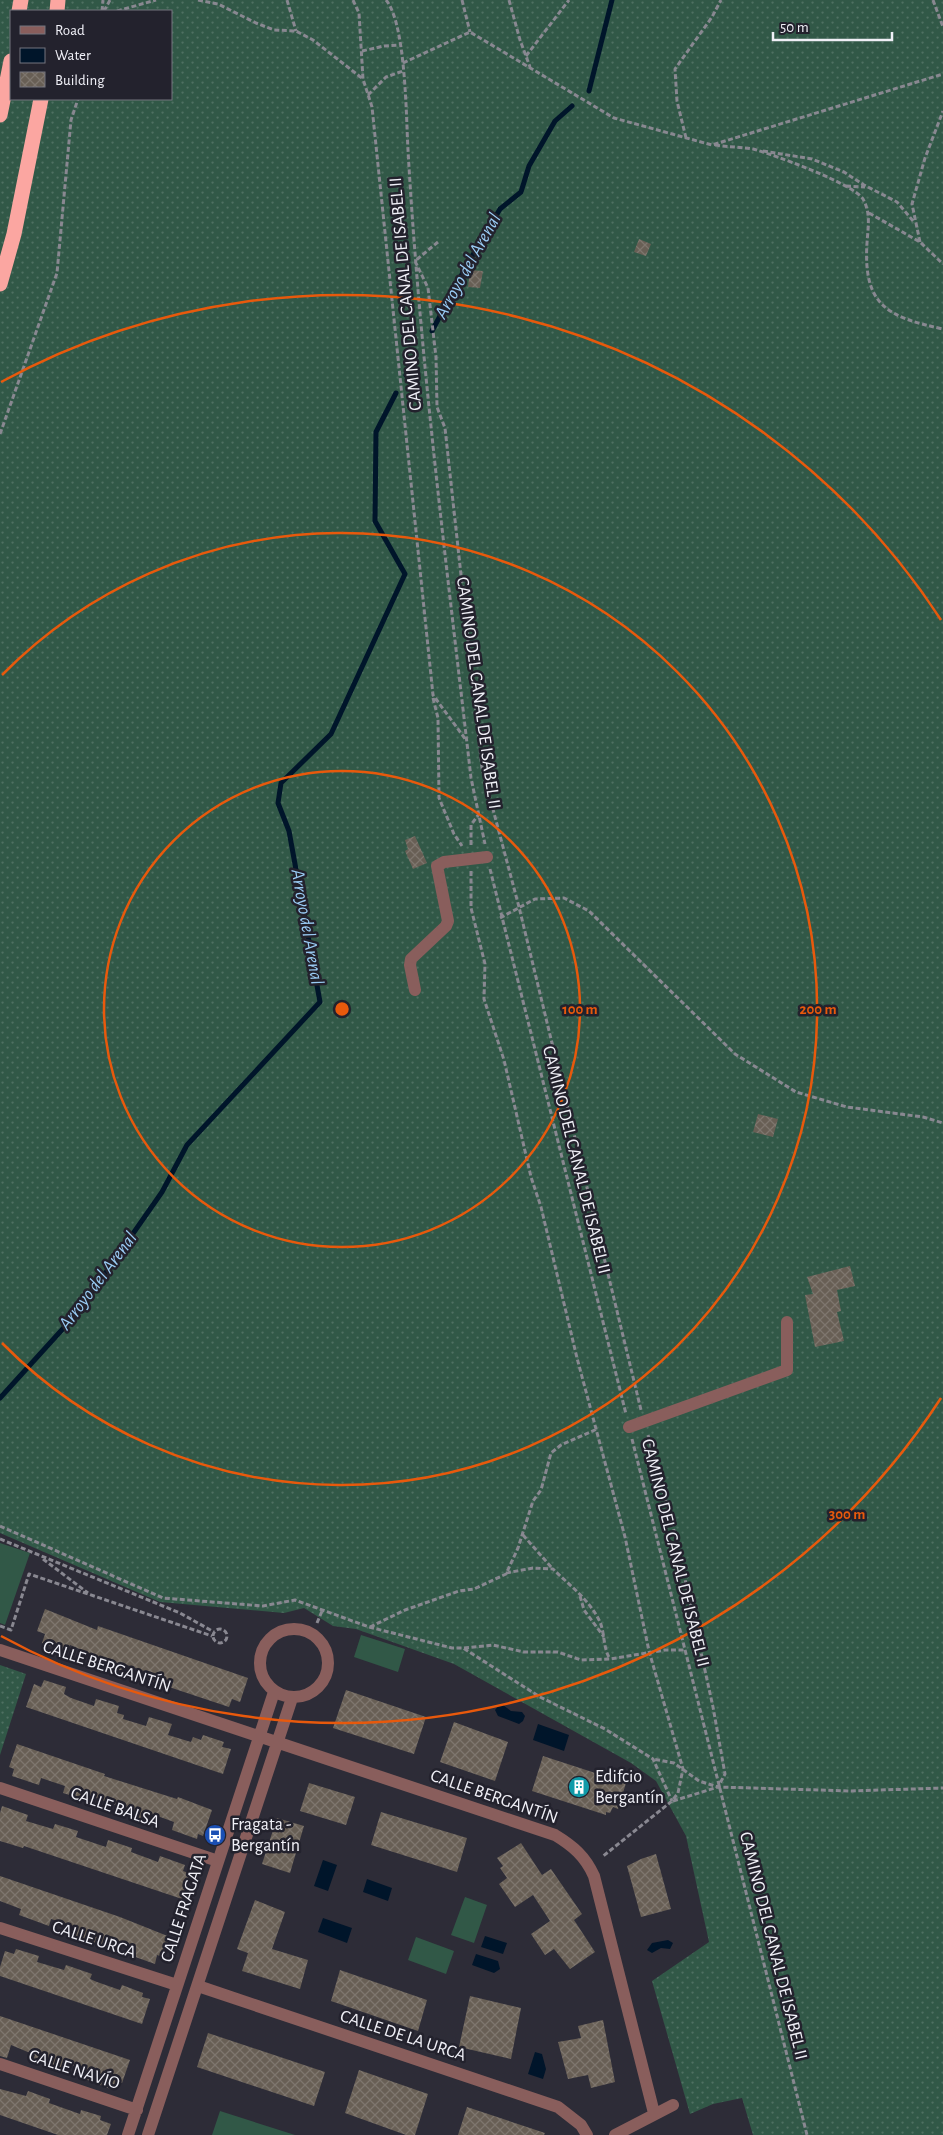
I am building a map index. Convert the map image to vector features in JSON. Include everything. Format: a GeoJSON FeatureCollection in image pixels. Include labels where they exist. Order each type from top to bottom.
{"type":"FeatureCollection","features":[{"type":"Feature","properties":{"kind":"highway"},"geometry":{"type":"LineString","coordinates":[[0,115],[10,66]]}},
{"type":"Feature","properties":{"kind":"highway"},"geometry":{"type":"LineString","coordinates":[[0,284],[14,234],[41,100]]}},
{"type":"Feature","properties":{"kind":"street"},"geometry":{"type":"LineString","coordinates":[[415,990],[410,965],[411,960],[446,926],[448,921],[437,866],[444,862],[487,858]]}},
{"type":"Feature","properties":{"kind":"street"},"geometry":{"type":"LineString","coordinates":[[629,1427],[786,1370],[786,1322]]}},
{"type":"Feature","properties":{"kind":"street"},"geometry":{"type":"LineString","coordinates":[[298,1629],[310,1633],[319,1640],[325,1650],[328,1662],[327,1673],[322,1684],[314,1692],[303,1697],[292,1698],[274,1692],[265,1682],[260,1670],[260,1657],[264,1645],[273,1636],[285,1630],[298,1629]]}},
{"type":"Feature","properties":{"kind":"street","name":"CALLE BERGANTÍN"},"geometry":{"type":"LineString","coordinates":[[0,1650],[555,1835],[572,1846],[587,1862],[594,1876],[654,2113]]}},
{"type":"Feature","properties":{"kind":"street","name":"CALLE FRAGATA"},"geometry":{"type":"LineString","coordinates":[[128,2135],[274,1692]]}},
{"type":"Feature","properties":{"kind":"street"},"geometry":{"type":"LineString","coordinates":[[148,2135],[292,1698]]}},
{"type":"Feature","properties":{"kind":"street","name":"CALLE BALSA"},"geometry":{"type":"LineString","coordinates":[[0,1788],[218,1861]]}},
{"type":"Feature","properties":{"kind":"street","name":"CALLE URCA"},"geometry":{"type":"LineString","coordinates":[[0,1928],[178,1985]]}},
{"type":"Feature","properties":{"kind":"street","name":"CALLE DE LA URCA"},"geometry":{"type":"LineString","coordinates":[[198,1986],[558,2107],[581,2125],[587,2135]]}},
{"type":"Feature","properties":{"kind":"street","name":"CALLE NAVÍO"},"geometry":{"type":"LineString","coordinates":[[0,2064],[137,2110]]}},
{"type":"Feature","properties":{"kind":"street"},"geometry":{"type":"LineString","coordinates":[[615,2135],[654,2113],[673,2105]]}},
{"type":"Feature","properties":{"kind":"path"},"geometry":{"type":"LineString","coordinates":[[121,10],[156,0]]}},
{"type":"Feature","properties":{"kind":"path"},"geometry":{"type":"LineString","coordinates":[[198,0],[218,4],[256,24],[274,30],[296,31],[313,40],[363,79]]}},
{"type":"Feature","properties":{"kind":"path"},"geometry":{"type":"LineString","coordinates":[[287,0],[296,31]]}},
{"type":"Feature","properties":{"kind":"path"},"geometry":{"type":"LineString","coordinates":[[353,0],[359,13],[363,79],[372,107],[432,695],[438,718],[439,798],[454,834],[471,859]]}},
{"type":"Feature","properties":{"kind":"path","name":"CAMINO DEL CANAL DE ISABEL II"},"geometry":{"type":"LineString","coordinates":[[386,0],[392,8],[403,62],[415,261],[471,778],[480,814],[500,918],[718,1787],[808,2135]]}},
{"type":"Feature","properties":{"kind":"path"},"geometry":{"type":"LineString","coordinates":[[462,0],[470,32],[614,118],[712,145],[753,149],[812,159],[844,172],[897,202],[914,222]]}},
{"type":"Feature","properties":{"kind":"path"},"geometry":{"type":"LineString","coordinates":[[509,0],[531,68]]}},
{"type":"Feature","properties":{"kind":"path"},"geometry":{"type":"LineString","coordinates":[[526,56],[570,0]]}},
{"type":"Feature","properties":{"kind":"path"},"geometry":{"type":"LineString","coordinates":[[686,138],[677,102],[675,69],[712,17],[721,0]]}},
{"type":"Feature","properties":{"kind":"path"},"geometry":{"type":"LineString","coordinates":[[933,0],[943,27]]}},
{"type":"Feature","properties":{"kind":"path"},"geometry":{"type":"LineString","coordinates":[[403,62],[470,32]]}},
{"type":"Feature","properties":{"kind":"path"},"geometry":{"type":"LineString","coordinates":[[362,51],[399,45]]}},
{"type":"Feature","properties":{"kind":"path"},"geometry":{"type":"LineString","coordinates":[[368,96],[386,77],[403,71]]}},
{"type":"Feature","properties":{"kind":"path"},"geometry":{"type":"LineString","coordinates":[[712,145],[943,74]]}},
{"type":"Feature","properties":{"kind":"path"},"geometry":{"type":"LineString","coordinates":[[0,434],[57,273],[72,120],[78,100]]}},
{"type":"Feature","properties":{"kind":"path"},"geometry":{"type":"LineString","coordinates":[[920,242],[914,222],[912,204],[925,158],[943,111]]}},
{"type":"Feature","properties":{"kind":"path"},"geometry":{"type":"LineString","coordinates":[[753,149],[846,186],[862,197],[869,213],[866,260],[871,291],[877,301],[892,313],[943,330]]}},
{"type":"Feature","properties":{"kind":"path"},"geometry":{"type":"LineString","coordinates":[[846,186],[855,185],[873,189]]}},
{"type":"Feature","properties":{"kind":"path"},"geometry":{"type":"LineString","coordinates":[[869,213],[920,242],[943,264]]}},
{"type":"Feature","properties":{"kind":"path"},"geometry":{"type":"LineString","coordinates":[[438,242],[415,261],[428,288],[436,357],[437,407],[445,428],[482,768],[519,907],[644,1421],[676,1538],[713,1707],[725,1774],[718,1787],[672,1801]]}},
{"type":"Feature","properties":{"kind":"path"},"geometry":{"type":"LineString","coordinates":[[432,695],[467,741]]}},
{"type":"Feature","properties":{"kind":"path"},"geometry":{"type":"LineString","coordinates":[[480,814],[471,824],[471,908],[485,964],[484,999],[504,1060],[531,1177],[541,1208],[577,1358],[637,1588],[649,1652],[682,1769],[678,1793],[672,1801],[602,1857]]}},
{"type":"Feature","properties":{"kind":"path"},"geometry":{"type":"LineString","coordinates":[[500,918],[535,899],[564,898],[589,911],[735,1054],[796,1092],[847,1107],[923,1117],[943,1123]]}},
{"type":"Feature","properties":{"kind":"path"},"geometry":{"type":"LineString","coordinates":[[506,1574],[523,1534],[533,1501],[541,1490],[551,1453],[561,1445],[597,1429]]}},
{"type":"Feature","properties":{"kind":"path"},"geometry":{"type":"LineString","coordinates":[[0,1526],[164,1598],[263,1606],[295,1600],[369,1627],[452,1648],[493,1645],[524,1652],[558,1652],[581,1660],[610,1659],[649,1652],[684,1650]]}},
{"type":"Feature","properties":{"kind":"path"},"geometry":{"type":"LineString","coordinates":[[523,1534],[553,1569],[593,1610],[604,1637],[606,1652],[610,1659]]}},
{"type":"Feature","properties":{"kind":"path"},"geometry":{"type":"LineString","coordinates":[[0,1539],[180,1613],[213,1634],[214,1640],[218,1643],[226,1639],[224,1631],[218,1629],[213,1634]]}},
{"type":"Feature","properties":{"kind":"path"},"geometry":{"type":"LineString","coordinates":[[38,1555],[90,1595]]}},
{"type":"Feature","properties":{"kind":"path"},"geometry":{"type":"LineString","coordinates":[[369,1627],[405,1610],[459,1591],[474,1589],[506,1574],[533,1568],[553,1569]]}},
{"type":"Feature","properties":{"kind":"path"},"geometry":{"type":"LineString","coordinates":[[0,1626],[11,1630],[29,1574],[213,1634]]}},
{"type":"Feature","properties":{"kind":"path"},"geometry":{"type":"LineString","coordinates":[[580,1595],[584,1610],[604,1637]]}},
{"type":"Feature","properties":{"kind":"path"},"geometry":{"type":"LineString","coordinates":[[317,1623],[322,1611]]}},
{"type":"Feature","properties":{"kind":"path"},"geometry":{"type":"LineString","coordinates":[[463,1648],[540,1697],[605,1728],[653,1759],[674,1763],[700,1781],[718,1787],[851,1791],[943,1788]]}},
{"type":"Feature","properties":{"kind":"path"},"geometry":{"type":"LineString","coordinates":[[653,1759],[672,1801]]}},
{"type":"Feature","properties":{"kind":"green space"},"geometry":{"type":"Polygon","coordinates":[[[0,0],[943,0],[943,2135],[753,2135],[742,2098],[713,2104],[690,2114],[652,1981],[709,1942],[686,1836],[656,1781],[631,1763],[454,1664],[356,1629],[333,1626],[304,1608],[284,1613],[160,1602],[0,1533],[0,0]]]}},
{"type":"Feature","properties":{"kind":"green space"},"geometry":{"type":"Polygon","coordinates":[[[0,1543],[30,1553],[5,1625],[0,1623],[0,1543]]]}},
{"type":"Feature","properties":{"kind":"green space"},"geometry":{"type":"Polygon","coordinates":[[[361,1635],[405,1649],[398,1672],[354,1657],[361,1635]]]}},
{"type":"Feature","properties":{"kind":"green space"},"geometry":{"type":"Polygon","coordinates":[[[0,1665],[26,1674],[0,1755],[0,1665]]]}},
{"type":"Feature","properties":{"kind":"green space"},"geometry":{"type":"Polygon","coordinates":[[[465,1897],[487,1905],[474,1943],[451,1935],[465,1897]]]}},
{"type":"Feature","properties":{"kind":"green space"},"geometry":{"type":"Polygon","coordinates":[[[416,1937],[454,1951],[446,1974],[408,1960],[416,1937]]]}},
{"type":"Feature","properties":{"kind":"green space"},"geometry":{"type":"Polygon","coordinates":[[[220,2111],[295,2135],[212,2135],[220,2111]]]}},
{"type":"Feature","properties":{"kind":"water"},"geometry":{"type":"Polygon","coordinates":[[[499,1705],[503,1705],[511,1711],[522,1712],[525,1716],[523,1721],[519,1724],[498,1716],[495,1710],[499,1705]]]}},
{"type":"Feature","properties":{"kind":"water"},"geometry":{"type":"Polygon","coordinates":[[[538,1724],[569,1735],[564,1751],[533,1740],[538,1724]]]}},
{"type":"Feature","properties":{"kind":"water"},"geometry":{"type":"Polygon","coordinates":[[[323,1860],[337,1865],[328,1891],[314,1886],[323,1860]]]}},
{"type":"Feature","properties":{"kind":"water"},"geometry":{"type":"Polygon","coordinates":[[[367,1879],[392,1888],[388,1901],[363,1892],[367,1879]]]}},
{"type":"Feature","properties":{"kind":"water"},"geometry":{"type":"Polygon","coordinates":[[[323,1918],[352,1928],[347,1943],[318,1932],[323,1918]]]}},
{"type":"Feature","properties":{"kind":"water"},"geometry":{"type":"Polygon","coordinates":[[[485,1936],[507,1943],[503,1954],[481,1947],[485,1936]]]}},
{"type":"Feature","properties":{"kind":"water"},"geometry":{"type":"Polygon","coordinates":[[[668,1940],[673,1943],[670,1949],[661,1948],[652,1953],[647,1950],[652,1943],[668,1940]]]}},
{"type":"Feature","properties":{"kind":"water"},"geometry":{"type":"Polygon","coordinates":[[[476,1954],[498,1961],[500,1969],[494,1973],[472,1965],[476,1954]]]}},
{"type":"Feature","properties":{"kind":"water"},"geometry":{"type":"Polygon","coordinates":[[[535,2052],[542,2054],[546,2069],[543,2079],[528,2074],[535,2052]]]}},
{"type":"Feature","properties":{"kind":"building"},"geometry":{"type":"Polygon","coordinates":[[[639,239],[651,244],[646,256],[634,252],[639,239]]]}},
{"type":"Feature","properties":{"kind":"building"},"geometry":{"type":"Polygon","coordinates":[[[470,270],[483,271],[480,288],[468,287],[470,270]]]}},
{"type":"Feature","properties":{"kind":"building"},"geometry":{"type":"Polygon","coordinates":[[[415,836],[427,863],[413,869],[405,851],[408,849],[405,840],[415,836]]]}},
{"type":"Feature","properties":{"kind":"building"},"geometry":{"type":"Polygon","coordinates":[[[758,1114],[778,1119],[773,1137],[753,1132],[758,1114]]]}},
{"type":"Feature","properties":{"kind":"building"},"geometry":{"type":"Polygon","coordinates":[[[850,1266],[855,1286],[837,1290],[841,1311],[837,1312],[844,1341],[815,1347],[805,1295],[813,1294],[807,1277],[850,1266]]]}},
{"type":"Feature","properties":{"kind":"building"},"geometry":{"type":"Polygon","coordinates":[[[45,1609],[97,1630],[98,1626],[248,1678],[240,1702],[232,1699],[229,1707],[148,1680],[150,1673],[124,1664],[122,1671],[93,1659],[94,1655],[70,1645],[67,1652],[42,1643],[45,1634],[37,1631],[45,1609]]]}},
{"type":"Feature","properties":{"kind":"building"},"geometry":{"type":"Polygon","coordinates":[[[44,1680],[66,1687],[64,1694],[94,1706],[96,1699],[119,1706],[117,1713],[124,1715],[123,1719],[146,1726],[149,1717],[172,1724],[168,1735],[191,1742],[193,1737],[201,1740],[203,1735],[224,1742],[222,1747],[231,1749],[223,1774],[26,1707],[34,1684],[41,1687],[44,1680]]]}},
{"type":"Feature","properties":{"kind":"building"},"geometry":{"type":"Polygon","coordinates":[[[346,1690],[426,1717],[414,1754],[333,1728],[346,1690]]]}},
{"type":"Feature","properties":{"kind":"building"},"geometry":{"type":"Polygon","coordinates":[[[454,1722],[508,1742],[495,1781],[440,1762],[454,1722]]]}},
{"type":"Feature","properties":{"kind":"building"},"geometry":{"type":"Polygon","coordinates":[[[17,1744],[105,1774],[104,1776],[177,1799],[178,1797],[212,1810],[203,1836],[198,1834],[197,1839],[172,1830],[174,1822],[152,1814],[143,1813],[142,1819],[117,1811],[119,1806],[90,1796],[89,1801],[63,1793],[65,1786],[41,1778],[39,1785],[12,1776],[14,1769],[9,1767],[17,1744]]]}},
{"type":"Feature","properties":{"kind":"building","name":"Edifcio Bergantín"},"geometry":{"type":"Polygon","coordinates":[[[543,1756],[626,1783],[618,1809],[613,1807],[610,1813],[606,1812],[606,1815],[532,1791],[543,1756]]]}},
{"type":"Feature","properties":{"kind":"building"},"geometry":{"type":"Polygon","coordinates":[[[309,1783],[355,1797],[346,1825],[300,1811],[309,1783]]]}},
{"type":"Feature","properties":{"kind":"building"},"geometry":{"type":"Polygon","coordinates":[[[2,1806],[28,1815],[26,1821],[53,1829],[55,1824],[78,1831],[76,1837],[106,1847],[108,1840],[132,1848],[131,1852],[158,1862],[160,1856],[185,1865],[183,1871],[191,1874],[182,1899],[24,1846],[23,1848],[0,1841],[0,1813],[2,1806]]]}},
{"type":"Feature","properties":{"kind":"building"},"geometry":{"type":"Polygon","coordinates":[[[381,1812],[467,1838],[457,1872],[371,1845],[381,1812]]]}},
{"type":"Feature","properties":{"kind":"building"},"geometry":{"type":"Polygon","coordinates":[[[277,1818],[304,1826],[290,1873],[262,1864],[277,1818]]]}},
{"type":"Feature","properties":{"kind":"building"},"geometry":{"type":"Polygon","coordinates":[[[521,1843],[542,1875],[551,1869],[582,1914],[574,1920],[595,1952],[570,1969],[554,1949],[545,1955],[531,1934],[550,1921],[533,1895],[515,1907],[499,1884],[507,1878],[500,1868],[503,1866],[497,1858],[521,1843]]]}},
{"type":"Feature","properties":{"kind":"building"},"geometry":{"type":"Polygon","coordinates":[[[656,1854],[671,1909],[641,1917],[627,1866],[656,1854]]]}},
{"type":"Feature","properties":{"kind":"building"},"geometry":{"type":"Polygon","coordinates":[[[0,1876],[120,1917],[170,1937],[163,1957],[157,1955],[155,1964],[127,1954],[130,1946],[107,1937],[104,1946],[75,1936],[78,1927],[51,1919],[49,1926],[19,1915],[21,1909],[0,1901],[0,1876]]]}},
{"type":"Feature","properties":{"kind":"building"},"geometry":{"type":"Polygon","coordinates":[[[255,1900],[285,1912],[272,1949],[308,1960],[300,1989],[242,1971],[248,1953],[237,1949],[255,1900]]]}},
{"type":"Feature","properties":{"kind":"building"},"geometry":{"type":"Polygon","coordinates":[[[16,1949],[39,1956],[37,1962],[64,1970],[66,1965],[92,1974],[90,1979],[97,1982],[120,1990],[122,1985],[143,1993],[142,1997],[150,1999],[142,2024],[0,1976],[0,1967],[5,1951],[14,1954],[16,1949]]]}},
{"type":"Feature","properties":{"kind":"building"},"geometry":{"type":"Polygon","coordinates":[[[340,1970],[427,2000],[418,2031],[331,2001],[340,1970]]]}},
{"type":"Feature","properties":{"kind":"building"},"geometry":{"type":"Polygon","coordinates":[[[470,1996],[521,2008],[511,2059],[459,2047],[470,1996]]]}},
{"type":"Feature","properties":{"kind":"building"},"geometry":{"type":"Polygon","coordinates":[[[0,2016],[130,2060],[122,2083],[116,2081],[113,2090],[85,2079],[87,2071],[63,2062],[60,2070],[33,2060],[35,2055],[11,2045],[7,2058],[0,2056],[0,2016]]]}},
{"type":"Feature","properties":{"kind":"building"},"geometry":{"type":"Polygon","coordinates":[[[603,2020],[615,2082],[591,2088],[588,2075],[568,2079],[558,2042],[581,2038],[578,2026],[603,2020]]]}},
{"type":"Feature","properties":{"kind":"building"},"geometry":{"type":"Polygon","coordinates":[[[208,2033],[325,2072],[314,2106],[197,2067],[208,2033]]]}},
{"type":"Feature","properties":{"kind":"building"},"geometry":{"type":"Polygon","coordinates":[[[359,2070],[428,2094],[415,2135],[406,2135],[345,2113],[359,2070]]]}},
{"type":"Feature","properties":{"kind":"building"},"geometry":{"type":"Polygon","coordinates":[[[0,2089],[26,2096],[28,2091],[50,2099],[49,2103],[80,2114],[81,2110],[101,2116],[100,2120],[111,2124],[107,2135],[58,2135],[0,2115],[0,2089]]]}},
{"type":"Feature","properties":{"kind":"building"},"geometry":{"type":"Polygon","coordinates":[[[467,2107],[545,2133],[544,2135],[458,2135],[467,2107]]]}},
{"type":"Feature","properties":{"kind":"waterway","name":"Arroyo del Arenal"},"geometry":{"type":"LineString","coordinates":[[589,91],[612,0]]}},
{"type":"Feature","properties":{"kind":"waterway","name":"Arroyo del Arenal"},"geometry":{"type":"LineString","coordinates":[[432,331],[468,263],[500,209],[521,192],[529,166],[555,121],[572,106]]}},
{"type":"Feature","properties":{"kind":"waterway","name":"Arroyo del Arenal"},"geometry":{"type":"LineString","coordinates":[[406,375],[415,360]]}},
{"type":"Feature","properties":{"kind":"waterway","name":"Arroyo del Arenal"},"geometry":{"type":"LineString","coordinates":[[0,1398],[79,1311],[162,1192],[187,1145],[320,1002],[289,831],[278,803],[281,783],[331,734],[405,574],[375,521],[376,432],[396,393]]}},
{"type":"Feature","properties":{"kind":"place","name":"Edifcio Bergantín"},"geometry":{"type":"Point","coordinates":[579,1787]}},
{"type":"Feature","properties":{"kind":"place","name":"Fragata - Bergantín"},"geometry":{"type":"Point","coordinates":[215,1835]}}]}
